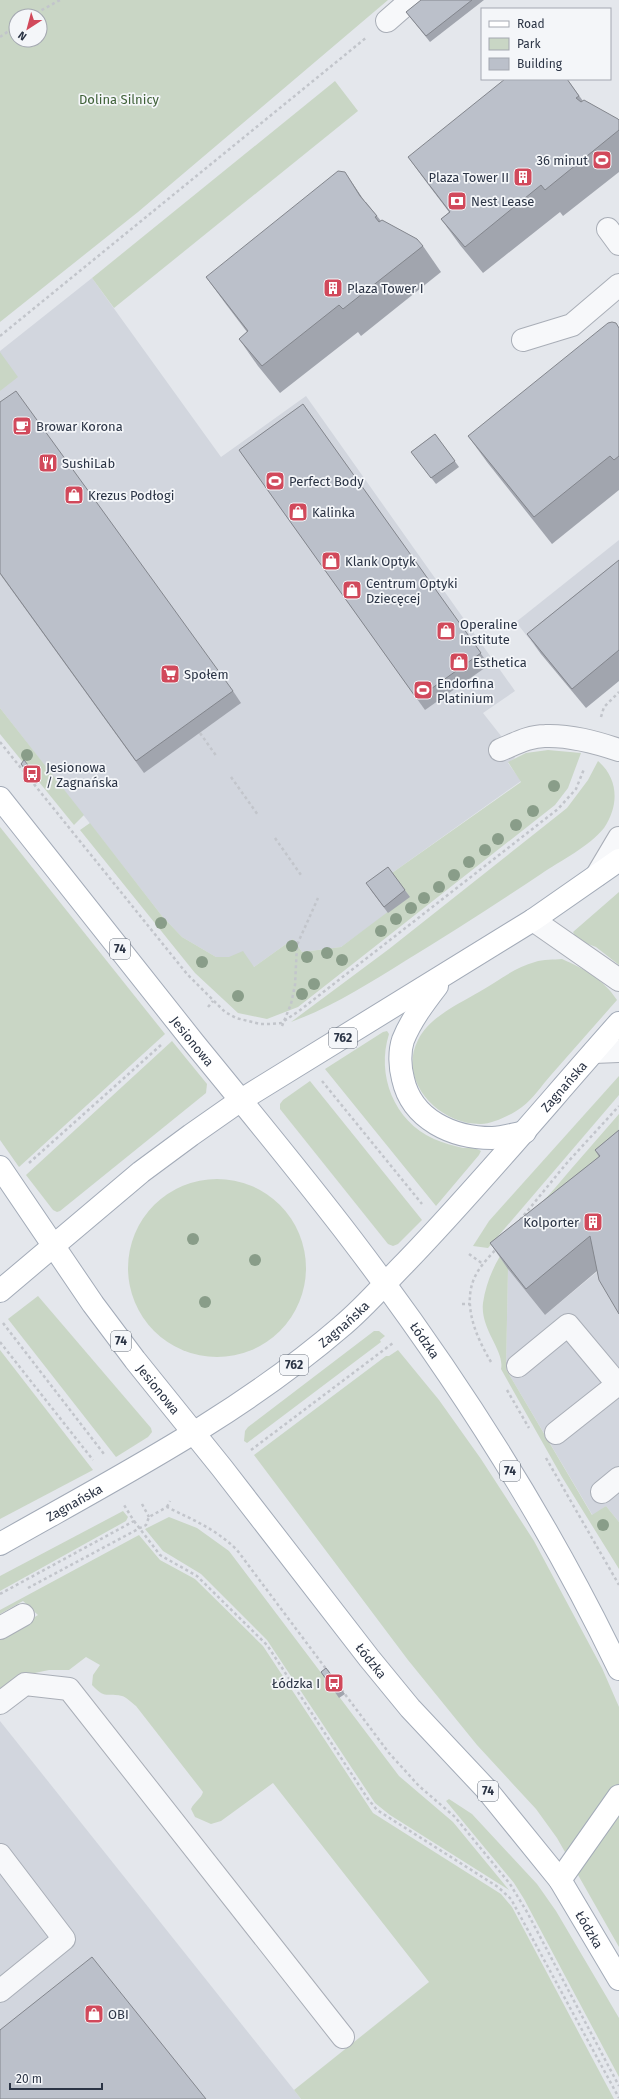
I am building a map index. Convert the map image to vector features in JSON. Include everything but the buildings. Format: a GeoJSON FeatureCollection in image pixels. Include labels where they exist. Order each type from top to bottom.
{"type":"FeatureCollection","features":[{"type":"Feature","properties":{"kind":"main road","name":"Jesionowa"},"geometry":{"type":"LineString","coordinates":[[0,798],[353,1241],[384,1284]]}},
{"type":"Feature","properties":{"kind":"main road","name":"762"},"geometry":{"type":"LineString","coordinates":[[0,1291],[141,1172],[241,1100],[533,920],[619,860]]}},
{"type":"Feature","properties":{"kind":"main road","name":"762"},"geometry":{"type":"LineString","coordinates":[[444,976],[418,1011],[403,1042],[400,1068],[406,1092],[418,1109],[432,1123],[450,1131],[492,1138],[525,1132]]}},
{"type":"Feature","properties":{"kind":"main road","name":"Zagnańska"},"geometry":{"type":"LineString","coordinates":[[0,1544],[193,1433],[238,1405],[299,1361],[344,1324],[442,1225],[619,1023]]}},
{"type":"Feature","properties":{"kind":"main road","name":"Jesionowa"},"geometry":{"type":"LineString","coordinates":[[0,1168],[135,1360],[193,1433]]}},
{"type":"Feature","properties":{"kind":"main road","name":"Łódzka"},"geometry":{"type":"LineString","coordinates":[[384,1284],[471,1407],[539,1518],[599,1627],[619,1669]]}},
{"type":"Feature","properties":{"kind":"main road","name":"Łódzka"},"geometry":{"type":"LineString","coordinates":[[193,1433],[410,1708],[487,1790],[560,1880],[619,1979]]}},
{"type":"Feature","properties":{"kind":"main road"},"geometry":{"type":"LineString","coordinates":[[560,1880],[619,1796]]}},
{"type":"Feature","properties":{"kind":"street"},"geometry":{"type":"LineString","coordinates":[[387,20],[411,0]]}},
{"type":"Feature","properties":{"kind":"street"},"geometry":{"type":"LineString","coordinates":[[523,340],[572,325],[619,285]]}},
{"type":"Feature","properties":{"kind":"street"},"geometry":{"type":"LineString","coordinates":[[500,750],[522,740],[545,736],[581,739],[619,750]]}},
{"type":"Feature","properties":{"kind":"street"},"geometry":{"type":"LineString","coordinates":[[597,875],[619,838]]}},
{"type":"Feature","properties":{"kind":"street"},"geometry":{"type":"LineString","coordinates":[[533,920],[619,980]]}},
{"type":"Feature","properties":{"kind":"street"},"geometry":{"type":"LineString","coordinates":[[594,1052],[619,1051]]}},
{"type":"Feature","properties":{"kind":"street"},"geometry":{"type":"LineString","coordinates":[[518,1366],[568,1324],[618,1385],[556,1433]]}},
{"type":"Feature","properties":{"kind":"street"},"geometry":{"type":"LineString","coordinates":[[602,1492],[619,1478]]}},
{"type":"Feature","properties":{"kind":"street"},"geometry":{"type":"LineString","coordinates":[[0,1628],[23,1614]]}},
{"type":"Feature","properties":{"kind":"street"},"geometry":{"type":"LineString","coordinates":[[0,1703],[25,1684],[69,1689],[344,2037]]}},
{"type":"Feature","properties":{"kind":"street"},"geometry":{"type":"LineString","coordinates":[[0,1856],[64,1939],[0,1991]]}},
{"type":"Feature","properties":{"kind":"path"},"geometry":{"type":"LineString","coordinates":[[46,8],[60,0]]}},
{"type":"Feature","properties":{"kind":"path"},"geometry":{"type":"LineString","coordinates":[[0,336],[387,20]]}},
{"type":"Feature","properties":{"kind":"path"},"geometry":{"type":"LineString","coordinates":[[600,721],[604,707],[619,692]]}},
{"type":"Feature","properties":{"kind":"path"},"geometry":{"type":"LineString","coordinates":[[200,733],[217,757]]}},
{"type":"Feature","properties":{"kind":"path"},"geometry":{"type":"LineString","coordinates":[[0,742],[187,974],[225,1012],[236,1018],[260,1024],[281,1024],[306,1007],[558,809],[576,789],[587,762]]}},
{"type":"Feature","properties":{"kind":"path"},"geometry":{"type":"LineString","coordinates":[[231,777],[258,815]]}},
{"type":"Feature","properties":{"kind":"path"},"geometry":{"type":"LineString","coordinates":[[274,838],[302,875]]}},
{"type":"Feature","properties":{"kind":"path"},"geometry":{"type":"LineString","coordinates":[[281,1024],[291,1004],[295,985],[297,945],[318,898]]}},
{"type":"Feature","properties":{"kind":"path"},"geometry":{"type":"LineString","coordinates":[[208,1006],[213,1001]]}},
{"type":"Feature","properties":{"kind":"path"},"geometry":{"type":"LineString","coordinates":[[26,1166],[164,1042]]}},
{"type":"Feature","properties":{"kind":"path"},"geometry":{"type":"LineString","coordinates":[[317,1075],[425,1208]]}},
{"type":"Feature","properties":{"kind":"path"},"geometry":{"type":"LineString","coordinates":[[517,1223],[566,1164],[619,1106]]}},
{"type":"Feature","properties":{"kind":"path"},"geometry":{"type":"LineString","coordinates":[[469,1254],[483,1264],[498,1247]]}},
{"type":"Feature","properties":{"kind":"path"},"geometry":{"type":"LineString","coordinates":[[462,1304],[470,1304]]}},
{"type":"Feature","properties":{"kind":"path"},"geometry":{"type":"LineString","coordinates":[[3,1323],[109,1460]]}},
{"type":"Feature","properties":{"kind":"path"},"geometry":{"type":"LineString","coordinates":[[0,1342],[94,1460]]}},
{"type":"Feature","properties":{"kind":"path"},"geometry":{"type":"LineString","coordinates":[[251,1450],[393,1343]]}},
{"type":"Feature","properties":{"kind":"path"},"geometry":{"type":"LineString","coordinates":[[27,1589],[140,1528],[146,1524],[149,1517],[167,1507],[170,1502]]}},
{"type":"Feature","properties":{"kind":"path"},"geometry":{"type":"LineString","coordinates":[[142,1504],[149,1517]]}},
{"type":"Feature","properties":{"kind":"path"},"geometry":{"type":"LineString","coordinates":[[167,1507],[212,1529],[237,1550],[389,1753],[415,1781],[455,1817],[510,1884],[527,1912],[619,2086]]}},
{"type":"Feature","properties":{"kind":"path"},"geometry":{"type":"LineString","coordinates":[[126,1509],[160,1554],[197,1576],[267,1645],[377,1810],[498,1888],[511,1899],[619,2098]]}},
{"type":"Feature","properties":{"kind":"path"},"geometry":{"type":"LineString","coordinates":[[0,1594],[134,1521]]}},
{"type":"Feature","properties":{"kind":"shaded area"},"geometry":{"type":"Polygon","coordinates":[[[92,278],[221,457],[306,396],[515,691],[483,713],[509,746],[515,758],[508,763],[521,781],[392,873],[410,897],[341,947],[302,952],[293,939],[254,967],[229,957],[216,957],[182,937],[162,916],[0,708],[0,351],[92,278]]]}},
{"type":"Feature","properties":{"kind":"shaded area"},"geometry":{"type":"Polygon","coordinates":[[[619,540],[619,681],[541,654],[516,622],[619,540]]]}},
{"type":"Feature","properties":{"kind":"shaded area"},"geometry":{"type":"Polygon","coordinates":[[[609,1262],[619,1309],[619,1522],[606,1506],[593,1516],[506,1369],[508,1269],[545,1315],[609,1262]]]}},
{"type":"Feature","properties":{"kind":"shaded area"},"geometry":{"type":"Polygon","coordinates":[[[0,1721],[294,2090],[301,2099],[0,2099],[0,1721]]]}},
{"type":"Feature","properties":{"kind":"green space","name":"Dolina Silnicy"},"geometry":{"type":"Polygon","coordinates":[[[0,0],[388,0],[138,212],[0,322],[0,0]]]}},
{"type":"Feature","properties":{"kind":"green space"},"geometry":{"type":"Polygon","coordinates":[[[335,81],[358,111],[114,308],[92,278],[335,81]]]}},
{"type":"Feature","properties":{"kind":"green space"},"geometry":{"type":"Polygon","coordinates":[[[0,352],[18,377],[0,391],[0,352]]]}},
{"type":"Feature","properties":{"kind":"green space"},"geometry":{"type":"Polygon","coordinates":[[[0,708],[84,815],[74,825],[0,734],[0,708]]]}},
{"type":"Feature","properties":{"kind":"green space"},"geometry":{"type":"Polygon","coordinates":[[[548,750],[581,753],[568,788],[555,805],[298,1007],[267,1019],[238,1013],[195,973],[80,830],[90,823],[162,916],[182,937],[216,957],[229,957],[243,951],[254,967],[293,939],[302,952],[341,947],[409,896],[392,873],[521,782],[508,762],[526,753],[548,750]]]}},
{"type":"Feature","properties":{"kind":"green space"},"geometry":{"type":"Polygon","coordinates":[[[598,761],[610,776],[613,784],[614,802],[609,820],[598,835],[591,841],[473,918],[377,978],[335,1002],[291,1022],[389,949],[567,808],[588,780],[598,761]]]}},
{"type":"Feature","properties":{"kind":"green space"},"geometry":{"type":"Polygon","coordinates":[[[0,827],[165,1034],[19,1167],[0,1140],[0,827]]]}},
{"type":"Feature","properties":{"kind":"green space"},"geometry":{"type":"Polygon","coordinates":[[[619,892],[619,965],[596,947],[577,940],[573,932],[619,892]]]}},
{"type":"Feature","properties":{"kind":"green space"},"geometry":{"type":"Polygon","coordinates":[[[562,959],[600,980],[617,1000],[534,1096],[518,1110],[503,1118],[486,1124],[481,1124],[465,1122],[450,1117],[437,1109],[426,1098],[418,1085],[413,1071],[413,1055],[418,1040],[429,1024],[454,1006],[513,971],[538,961],[562,959]]]}},
{"type":"Feature","properties":{"kind":"green space"},"geometry":{"type":"Polygon","coordinates":[[[387,1031],[389,1034],[385,1065],[387,1080],[399,1109],[408,1121],[420,1131],[434,1139],[463,1148],[475,1148],[481,1151],[436,1206],[325,1069],[383,1032],[387,1031]]]}},
{"type":"Feature","properties":{"kind":"green space"},"geometry":{"type":"Polygon","coordinates":[[[172,1041],[207,1084],[206,1093],[60,1211],[57,1212],[53,1210],[26,1175],[172,1041]]]}},
{"type":"Feature","properties":{"kind":"green space"},"geometry":{"type":"Polygon","coordinates":[[[619,1076],[619,1095],[488,1248],[473,1246],[489,1221],[619,1076]]]}},
{"type":"Feature","properties":{"kind":"green space"},"geometry":{"type":"Polygon","coordinates":[[[310,1081],[422,1220],[398,1244],[393,1246],[388,1244],[280,1109],[280,1104],[283,1100],[310,1081]]]}},
{"type":"Feature","properties":{"kind":"green space"},"geometry":{"type":"Polygon","coordinates":[[[619,1114],[618,1183],[508,1269],[506,1369],[592,1515],[606,1506],[619,1522],[619,1569],[562,1477],[501,1369],[499,1355],[485,1322],[483,1303],[493,1270],[510,1240],[619,1114]]]}},
{"type":"Feature","properties":{"kind":"green space"},"geometry":{"type":"Polygon","coordinates":[[[226,1179],[251,1185],[259,1189],[274,1199],[286,1211],[300,1234],[305,1251],[305,1285],[300,1302],[286,1325],[274,1337],[251,1351],[234,1356],[208,1357],[183,1351],[175,1347],[160,1337],[148,1325],[134,1302],[129,1285],[128,1259],[134,1234],[138,1226],[148,1211],[160,1199],[183,1185],[200,1180],[226,1179]]]}},
{"type":"Feature","properties":{"kind":"green space"},"geometry":{"type":"Polygon","coordinates":[[[38,1296],[151,1428],[152,1432],[148,1437],[116,1457],[8,1319],[38,1296]]]}},
{"type":"Feature","properties":{"kind":"green space"},"geometry":{"type":"Polygon","coordinates":[[[374,1331],[379,1331],[385,1336],[380,1340],[381,1342],[247,1443],[244,1441],[245,1431],[248,1427],[374,1331]]]}},
{"type":"Feature","properties":{"kind":"green space"},"geometry":{"type":"Polygon","coordinates":[[[0,1350],[93,1470],[0,1519],[0,1350]]]}},
{"type":"Feature","properties":{"kind":"green space"},"geometry":{"type":"Polygon","coordinates":[[[398,1350],[439,1400],[481,1459],[534,1541],[602,1668],[619,1707],[619,1947],[557,1838],[536,1809],[477,1745],[408,1660],[254,1455],[386,1356],[389,1356],[398,1350]]]}},
{"type":"Feature","properties":{"kind":"green space"},"geometry":{"type":"Polygon","coordinates":[[[123,1511],[128,1517],[126,1521],[0,1591],[0,1576],[123,1511]]]}},
{"type":"Feature","properties":{"kind":"green space"},"geometry":{"type":"Polygon","coordinates":[[[169,1517],[197,1528],[229,1551],[399,1776],[453,1822],[509,1890],[390,1815],[375,1803],[267,1640],[201,1574],[163,1551],[145,1529],[169,1517]]]}},
{"type":"Feature","properties":{"kind":"green space"},"geometry":{"type":"Polygon","coordinates":[[[139,1535],[160,1560],[195,1579],[263,1646],[373,1813],[501,1894],[512,1907],[614,2099],[301,2099],[294,2090],[429,1982],[273,1783],[221,1821],[211,1824],[195,1817],[191,1809],[201,1797],[203,1792],[136,1706],[122,1696],[103,1694],[92,1685],[93,1675],[100,1665],[86,1657],[69,1670],[49,1670],[30,1674],[0,1692],[0,1639],[38,1615],[23,1601],[0,1614],[0,1610],[139,1535]]]}},
{"type":"Feature","properties":{"kind":"green space"},"geometry":{"type":"Polygon","coordinates":[[[449,1799],[472,1814],[537,1884],[556,1911],[619,2018],[619,2077],[524,1899],[514,1883],[446,1801],[449,1799]]]}},
{"type":"Feature","properties":{"kind":"place","name":"36 minut"},"geometry":{"type":"Point","coordinates":[602,160]}},
{"type":"Feature","properties":{"kind":"place","name":"Plaza Tower II"},"geometry":{"type":"Point","coordinates":[523,177]}},
{"type":"Feature","properties":{"kind":"place","name":"Nest Lease"},"geometry":{"type":"Point","coordinates":[457,201]}},
{"type":"Feature","properties":{"kind":"place","name":"Plaza Tower I"},"geometry":{"type":"Point","coordinates":[333,288]}},
{"type":"Feature","properties":{"kind":"place","name":"Browar Korona"},"geometry":{"type":"Point","coordinates":[22,426]}},
{"type":"Feature","properties":{"kind":"place","name":"SushiLab"},"geometry":{"type":"Point","coordinates":[48,463]}},
{"type":"Feature","properties":{"kind":"place","name":"Perfect Body"},"geometry":{"type":"Point","coordinates":[275,481]}},
{"type":"Feature","properties":{"kind":"place","name":"Krezus Podłogi"},"geometry":{"type":"Point","coordinates":[74,495]}},
{"type":"Feature","properties":{"kind":"place","name":"Kalinka"},"geometry":{"type":"Point","coordinates":[298,512]}},
{"type":"Feature","properties":{"kind":"place","name":"Klank Optyk"},"geometry":{"type":"Point","coordinates":[331,561]}},
{"type":"Feature","properties":{"kind":"place","name":"Centrum Optyki Dziecęcej"},"geometry":{"type":"Point","coordinates":[352,590]}},
{"type":"Feature","properties":{"kind":"place","name":"Operaline Institute"},"geometry":{"type":"Point","coordinates":[446,631]}},
{"type":"Feature","properties":{"kind":"place","name":"Esthetica"},"geometry":{"type":"Point","coordinates":[459,662]}},
{"type":"Feature","properties":{"kind":"place","name":"Społem"},"geometry":{"type":"Point","coordinates":[170,674]}},
{"type":"Feature","properties":{"kind":"place","name":"Endorfina Platinium"},"geometry":{"type":"Point","coordinates":[423,690]}},
{"type":"Feature","properties":{"kind":"place","name":"Jesionowa / Zagnańska"},"geometry":{"type":"Point","coordinates":[32,774]}},
{"type":"Feature","properties":{"kind":"place","name":"Kolporter"},"geometry":{"type":"Point","coordinates":[593,1222]}},
{"type":"Feature","properties":{"kind":"place","name":"Łódzka I"},"geometry":{"type":"Point","coordinates":[334,1683]}},
{"type":"Feature","properties":{"kind":"place","name":"OBI"},"geometry":{"type":"Point","coordinates":[94,2014]}}]}
